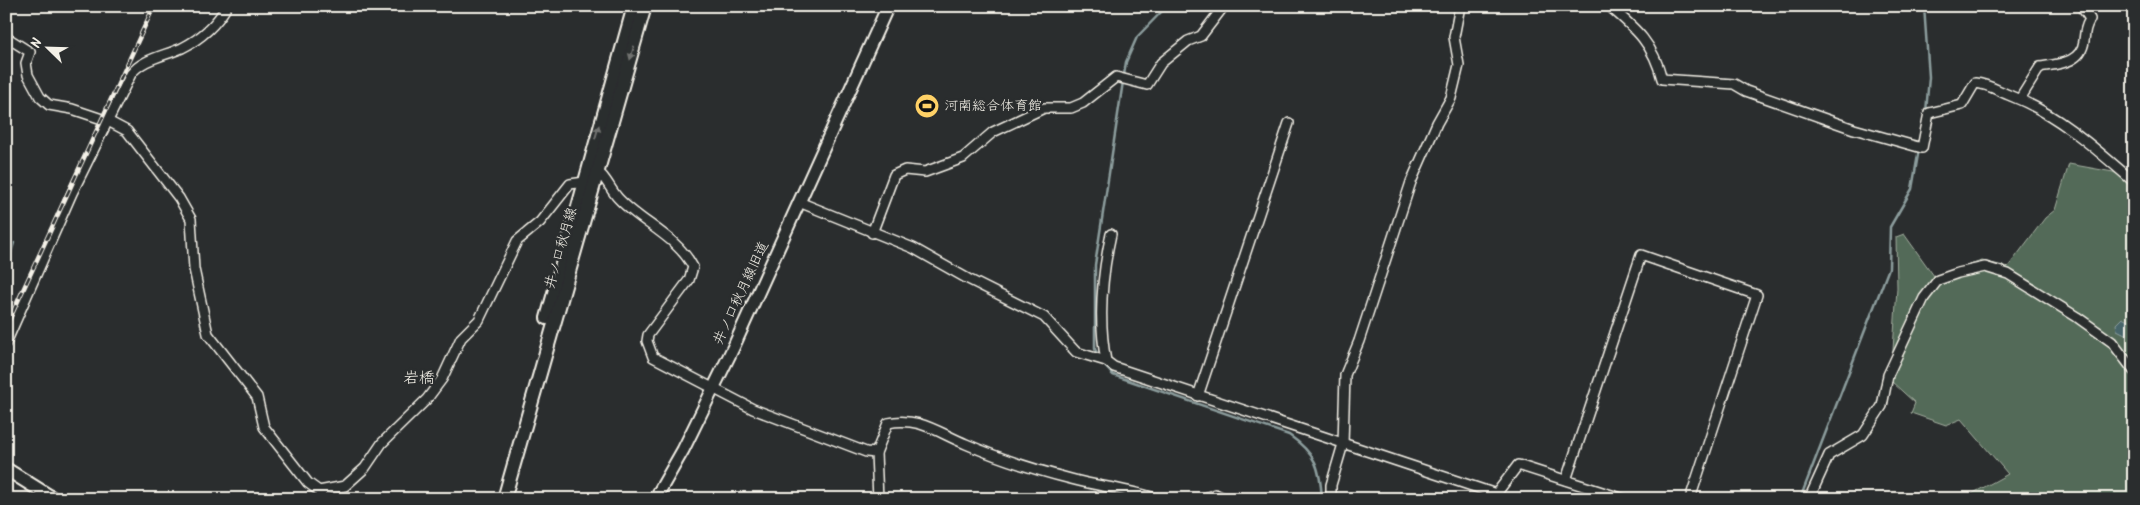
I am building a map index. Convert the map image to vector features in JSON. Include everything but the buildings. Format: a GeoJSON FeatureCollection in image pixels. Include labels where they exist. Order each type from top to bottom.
{"type":"FeatureCollection","features":[{"type":"Feature","properties":{"kind":"main road","name":"井ノ口秋月線"},"geometry":{"type":"LineString","coordinates":[[504,499],[594,169],[634,6]]}},
{"type":"Feature","properties":{"kind":"main road","name":"井ノ口秋月線"},"geometry":{"type":"LineString","coordinates":[[495,499],[585,182],[594,169],[645,6]]}},
{"type":"Feature","properties":{"kind":"main road"},"geometry":{"type":"LineString","coordinates":[[6,469],[54,499]]}},
{"type":"Feature","properties":{"kind":"street"},"geometry":{"type":"LineString","coordinates":[[6,343],[72,193],[137,66],[183,47],[208,32],[227,6]]}},
{"type":"Feature","properties":{"kind":"street","name":"井ノ口秋月線旧道"},"geometry":{"type":"LineString","coordinates":[[655,499],[683,450],[712,390],[888,6]]}},
{"type":"Feature","properties":{"kind":"street"},"geometry":{"type":"LineString","coordinates":[[872,233],[894,175],[905,170],[926,172],[963,158],[993,132],[1044,108],[1071,108],[1083,103],[1116,77],[1147,85],[1161,63],[1188,41],[1200,36],[1224,6]]}},
{"type":"Feature","properties":{"kind":"street"},"geometry":{"type":"LineString","coordinates":[[1331,499],[1331,485],[1343,444],[1345,375],[1359,341],[1412,182],[1437,123],[1451,98],[1458,65],[1454,37],[1460,6]]}},
{"type":"Feature","properties":{"kind":"street"},"geometry":{"type":"LineString","coordinates":[[1609,6],[1640,33],[1657,58],[1662,79],[1734,84],[1746,91],[1854,129],[1922,148],[1929,113],[1962,105],[1975,83],[1986,84],[2020,99],[2068,127],[2134,182]]}},
{"type":"Feature","properties":{"kind":"street"},"geometry":{"type":"LineString","coordinates":[[2020,99],[2040,68],[2072,61],[2079,53],[2084,43],[2084,30],[2090,19],[2084,6]]}},
{"type":"Feature","properties":{"kind":"street"},"geometry":{"type":"LineString","coordinates":[[6,37],[30,52],[26,63],[28,75],[40,97],[49,105],[108,121],[127,131],[179,198],[191,219],[194,269],[208,334],[257,397],[264,427],[308,483],[320,495],[345,486],[365,468],[382,443],[427,398],[442,379],[461,338],[479,320],[517,241],[540,222],[570,184],[585,182]]}},
{"type":"Feature","properties":{"kind":"street"},"geometry":{"type":"LineString","coordinates":[[1198,396],[1288,123]]}},
{"type":"Feature","properties":{"kind":"street"},"geometry":{"type":"LineString","coordinates":[[594,169],[630,211],[674,243],[687,255],[693,267],[689,280],[648,335],[646,341],[653,358],[712,390],[762,413],[866,452],[876,453]]}},
{"type":"Feature","properties":{"kind":"street"},"geometry":{"type":"LineString","coordinates":[[799,202],[912,248],[968,279],[1044,317],[1076,352],[1106,361],[1114,367],[1495,496],[1518,465],[1624,499]]}},
{"type":"Feature","properties":{"kind":"street"},"geometry":{"type":"LineString","coordinates":[[1106,361],[1102,343],[1104,268],[1111,234]]}},
{"type":"Feature","properties":{"kind":"street"},"geometry":{"type":"LineString","coordinates":[[1566,480],[1641,255],[1757,295],[1690,499]]}},
{"type":"Feature","properties":{"kind":"street"},"geometry":{"type":"LineString","coordinates":[[1809,499],[1829,455],[1863,436],[1882,406],[1888,375],[1924,298],[1938,280],[1985,267],[2008,274],[2077,317],[2112,342],[2134,371]]}},
{"type":"Feature","properties":{"kind":"street"},"geometry":{"type":"LineString","coordinates":[[878,499],[876,453],[888,423],[904,419],[928,427],[968,445],[1072,479],[1134,491],[1157,499]]}},
{"type":"Feature","properties":{"kind":"street"},"geometry":{"type":"LineString","coordinates":[[1203,499],[1215,494],[1226,499]]}},
{"type":"Feature","properties":{"kind":"green space"},"geometry":{"type":"Polygon","coordinates":[[[2069,164],[2113,172],[2134,183],[2134,499],[1969,499],[1968,496],[2008,474],[1961,419],[1946,425],[1911,413],[1915,403],[1891,381],[1897,288],[1896,237],[1904,234],[1934,276],[1982,261],[2008,267],[2045,218],[2055,210],[2069,164]]]}},
{"type":"Feature","properties":{"kind":"water"},"geometry":{"type":"Polygon","coordinates":[[[2122,318],[2128,321],[2127,335],[2117,330],[2116,324],[2122,318]]]}},
{"type":"Feature","properties":{"kind":"waterway"},"geometry":{"type":"LineString","coordinates":[[1098,355],[1095,349],[1095,265],[1126,62],[1137,37],[1167,6]]}},
{"type":"Feature","properties":{"kind":"waterway"},"geometry":{"type":"LineString","coordinates":[[1924,6],[1929,77],[1926,112]]}},
{"type":"Feature","properties":{"kind":"waterway"},"geometry":{"type":"LineString","coordinates":[[1800,499],[1889,268],[1890,227],[1912,189],[1919,149]]}},
{"type":"Feature","properties":{"kind":"waterway"},"geometry":{"type":"LineString","coordinates":[[6,269],[14,243]]}},
{"type":"Feature","properties":{"kind":"waterway"},"geometry":{"type":"LineString","coordinates":[[1101,362],[1113,375],[1289,435],[1311,455],[1315,462],[1320,478],[1322,499]]}},
{"type":"Feature","properties":{"kind":"railway"},"geometry":{"type":"LineString","coordinates":[[6,327],[154,6]]}},
{"type":"Feature","properties":{"kind":"place","name":"河南総合体育館"},"geometry":{"type":"Point","coordinates":[927,106]}},
{"type":"Feature","properties":{"kind":"district","name":"岩橋"},"geometry":{"type":"Point","coordinates":[419,378]}}]}
